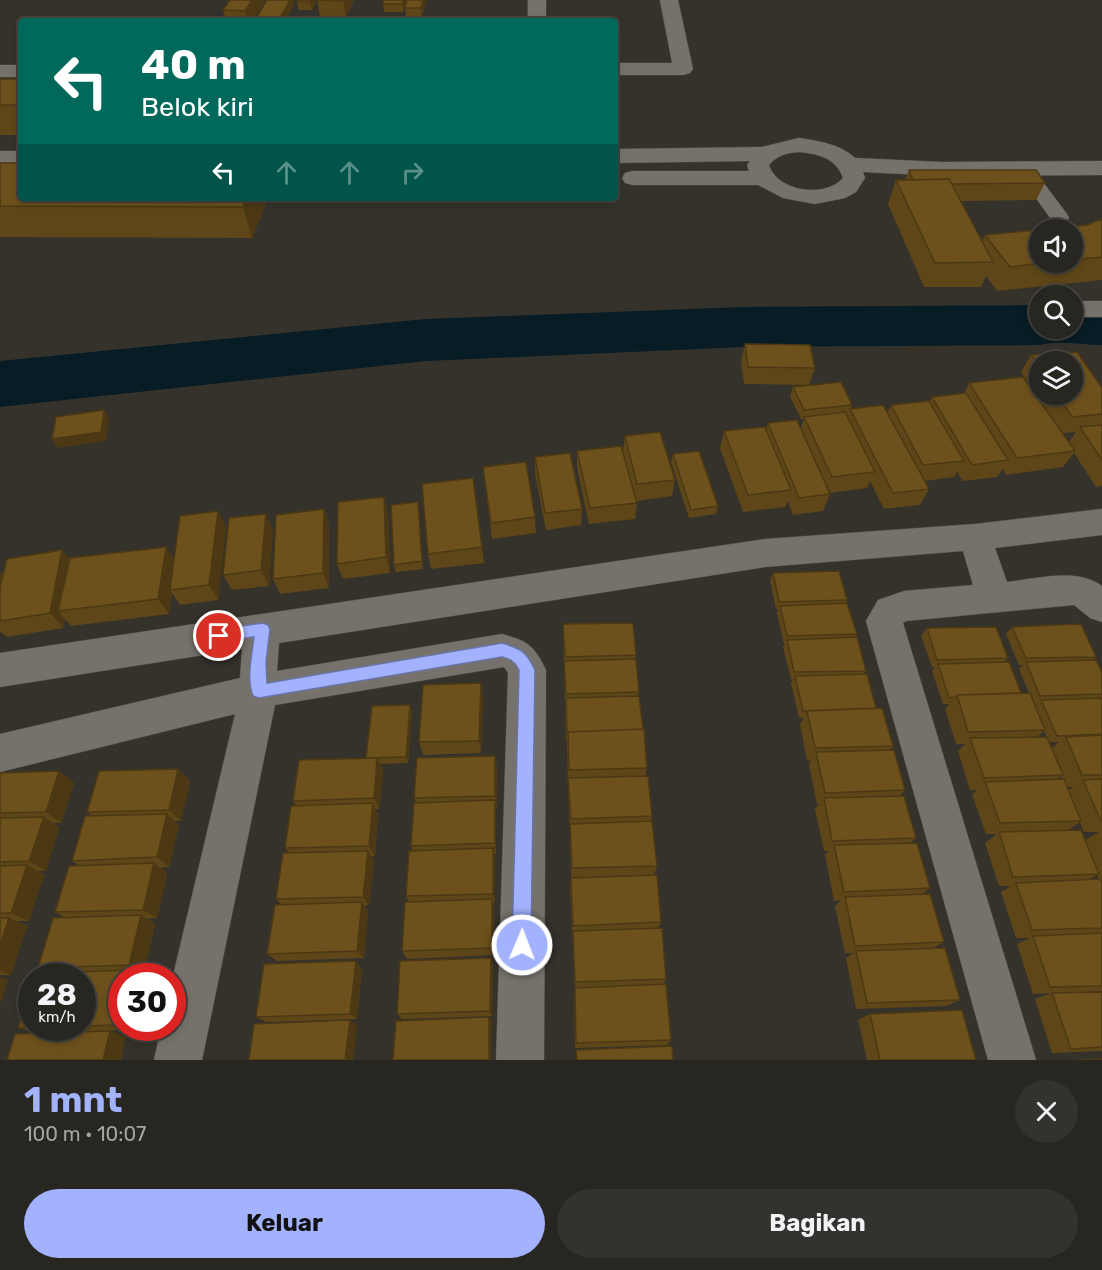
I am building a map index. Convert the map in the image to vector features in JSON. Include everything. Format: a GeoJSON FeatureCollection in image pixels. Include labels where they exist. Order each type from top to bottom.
{"type":"FeatureCollection","features":[{"type":"Feature","properties":{"kind":"street"},"geometry":{"type":"LineString","coordinates":[[537,0],[537,18]]}},
{"type":"Feature","properties":{"kind":"street"},"geometry":{"type":"LineString","coordinates":[[618,69],[683,69],[669,0]]}},
{"type":"Feature","properties":{"kind":"street"},"geometry":{"type":"LineString","coordinates":[[0,71],[18,71]]}},
{"type":"Feature","properties":{"kind":"street"},"geometry":{"type":"LineString","coordinates":[[618,156],[764,154],[779,147],[799,145],[821,148],[839,155],[851,165],[854,178],[845,189],[826,195],[802,195],[779,189],[763,178],[758,165],[764,154]]}},
{"type":"Feature","properties":{"kind":"street"},"geometry":{"type":"LineString","coordinates":[[0,158],[18,158]]}},
{"type":"Feature","properties":{"kind":"street"},"geometry":{"type":"LineString","coordinates":[[851,165],[1024,169],[1102,168]]}},
{"type":"Feature","properties":{"kind":"street"},"geometry":{"type":"LineString","coordinates":[[0,178],[18,179]]}},
{"type":"Feature","properties":{"kind":"street"},"geometry":{"type":"LineString","coordinates":[[618,178],[763,178]]}},
{"type":"Feature","properties":{"kind":"street"},"geometry":{"type":"LineString","coordinates":[[1083,309],[1102,309]]}},
{"type":"Feature","properties":{"kind":"street"},"geometry":{"type":"LineString","coordinates":[[0,670],[765,553],[975,537],[1102,522]]}},
{"type":"Feature","properties":{"kind":"street"},"geometry":{"type":"LineString","coordinates":[[975,537],[995,599]]}},
{"type":"Feature","properties":{"kind":"street"},"geometry":{"type":"LineString","coordinates":[[1012,1060],[884,621],[891,611],[904,606],[1074,590],[1085,593],[1102,607]]}},
{"type":"Feature","properties":{"kind":"street"},"geometry":{"type":"LineString","coordinates":[[178,1060],[259,691],[258,662],[263,629]]}},
{"type":"Feature","properties":{"kind":"street"},"geometry":{"type":"LineString","coordinates":[[0,753],[259,691],[502,650],[516,654],[527,670],[520,1060]]}},
{"type":"Feature","properties":{"kind":"lane"},"geometry":{"type":"LineString","coordinates":[[1024,169],[1060,218]]}},
{"type":"Feature","properties":{"kind":"building"},"geometry":{"type":"Polygon","coordinates":[[[230,0],[252,0],[245,11],[223,10],[230,0]]]}},
{"type":"Feature","properties":{"kind":"building"},"geometry":{"type":"Polygon","coordinates":[[[267,0],[290,0],[280,18],[256,18],[267,0]]]}},
{"type":"Feature","properties":{"kind":"building"},"geometry":{"type":"Polygon","coordinates":[[[298,0],[311,0],[310,2],[297,2],[298,0]]]}},
{"type":"Feature","properties":{"kind":"building"},"geometry":{"type":"Polygon","coordinates":[[[384,0],[403,0],[402,4],[383,4],[384,0]]]}},
{"type":"Feature","properties":{"kind":"building"},"geometry":{"type":"Polygon","coordinates":[[[407,0],[423,0],[421,8],[405,8],[407,0]]]}},
{"type":"Feature","properties":{"kind":"building"},"geometry":{"type":"Polygon","coordinates":[[[0,79],[18,79],[18,105],[0,105],[0,79]]]}},
{"type":"Feature","properties":{"kind":"building"},"geometry":{"type":"Polygon","coordinates":[[[0,163],[18,163],[18,201],[245,201],[243,207],[0,206],[0,163]]]}},
{"type":"Feature","properties":{"kind":"building"},"geometry":{"type":"Polygon","coordinates":[[[909,170],[1036,170],[1045,183],[952,184],[949,179],[913,180],[909,170]]]}},
{"type":"Feature","properties":{"kind":"building"},"geometry":{"type":"Polygon","coordinates":[[[949,179],[993,262],[935,263],[896,180],[949,179]]]}},
{"type":"Feature","properties":{"kind":"building"},"geometry":{"type":"Polygon","coordinates":[[[1102,219],[1102,257],[1083,259],[1083,225],[1102,219]]]}},
{"type":"Feature","properties":{"kind":"building"},"geometry":{"type":"Polygon","coordinates":[[[1029,231],[1029,265],[1010,267],[985,235],[1029,231]]]}},
{"type":"Feature","properties":{"kind":"building"},"geometry":{"type":"Polygon","coordinates":[[[745,344],[810,345],[815,368],[748,367],[745,344]]]}},
{"type":"Feature","properties":{"kind":"building"},"geometry":{"type":"Polygon","coordinates":[[[1083,361],[1102,388],[1102,414],[1072,417],[1064,405],[1083,405],[1083,361]]]}},
{"type":"Feature","properties":{"kind":"building"},"geometry":{"type":"Polygon","coordinates":[[[1023,377],[1029,386],[1029,405],[1043,405],[1075,451],[1017,458],[969,383],[1023,377]]]}},
{"type":"Feature","properties":{"kind":"building"},"geometry":{"type":"Polygon","coordinates":[[[841,382],[852,405],[804,410],[793,387],[841,382]]]}},
{"type":"Feature","properties":{"kind":"building"},"geometry":{"type":"Polygon","coordinates":[[[966,393],[1008,460],[972,465],[932,397],[966,393]]]}},
{"type":"Feature","properties":{"kind":"building"},"geometry":{"type":"Polygon","coordinates":[[[929,401],[964,461],[923,465],[891,405],[929,401]]]}},
{"type":"Feature","properties":{"kind":"building"},"geometry":{"type":"Polygon","coordinates":[[[883,405],[929,489],[893,493],[850,409],[883,405]]]}},
{"type":"Feature","properties":{"kind":"building"},"geometry":{"type":"Polygon","coordinates":[[[104,410],[101,432],[52,439],[56,417],[104,410]]]}},
{"type":"Feature","properties":{"kind":"building"},"geometry":{"type":"Polygon","coordinates":[[[845,412],[875,472],[832,477],[804,417],[845,412]]]}},
{"type":"Feature","properties":{"kind":"building"},"geometry":{"type":"Polygon","coordinates":[[[797,420],[830,494],[799,498],[768,423],[797,420]]]}},
{"type":"Feature","properties":{"kind":"building"},"geometry":{"type":"Polygon","coordinates":[[[1102,425],[1102,460],[1080,427],[1102,425]]]}},
{"type":"Feature","properties":{"kind":"building"},"geometry":{"type":"Polygon","coordinates":[[[765,427],[791,490],[748,495],[724,431],[765,427]]]}},
{"type":"Feature","properties":{"kind":"building"},"geometry":{"type":"Polygon","coordinates":[[[660,432],[675,480],[637,484],[625,436],[660,432]]]}},
{"type":"Feature","properties":{"kind":"building"},"geometry":{"type":"Polygon","coordinates":[[[621,446],[637,503],[590,508],[577,451],[621,446]]]}},
{"type":"Feature","properties":{"kind":"building"},"geometry":{"type":"Polygon","coordinates":[[[699,451],[718,506],[691,510],[673,454],[699,451]]]}},
{"type":"Feature","properties":{"kind":"building"},"geometry":{"type":"Polygon","coordinates":[[[570,453],[582,509],[545,513],[535,457],[570,453]]]}},
{"type":"Feature","properties":{"kind":"building"},"geometry":{"type":"Polygon","coordinates":[[[526,462],[535,517],[491,523],[483,467],[526,462]]]}},
{"type":"Feature","properties":{"kind":"building"},"geometry":{"type":"Polygon","coordinates":[[[473,478],[482,547],[428,554],[422,484],[473,478]]]}},
{"type":"Feature","properties":{"kind":"building"},"geometry":{"type":"Polygon","coordinates":[[[384,497],[386,557],[337,564],[338,502],[384,497]]]}},
{"type":"Feature","properties":{"kind":"building"},"geometry":{"type":"Polygon","coordinates":[[[418,502],[422,561],[394,565],[391,505],[418,502]]]}},
{"type":"Feature","properties":{"kind":"building"},"geometry":{"type":"Polygon","coordinates":[[[324,509],[323,573],[273,579],[276,515],[324,509]]]}},
{"type":"Feature","properties":{"kind":"building"},"geometry":{"type":"Polygon","coordinates":[[[218,511],[209,585],[170,590],[180,516],[218,511]]]}},
{"type":"Feature","properties":{"kind":"building"},"geometry":{"type":"Polygon","coordinates":[[[266,514],[261,570],[223,575],[229,518],[266,514]]]}},
{"type":"Feature","properties":{"kind":"building"},"geometry":{"type":"Polygon","coordinates":[[[166,547],[158,599],[58,611],[70,558],[166,547]]]}},
{"type":"Feature","properties":{"kind":"building"},"geometry":{"type":"Polygon","coordinates":[[[62,550],[50,613],[0,621],[0,587],[7,559],[62,550]]]}},
{"type":"Feature","properties":{"kind":"building"},"geometry":{"type":"Polygon","coordinates":[[[839,571],[847,600],[779,602],[773,573],[839,571]]]}},
{"type":"Feature","properties":{"kind":"building"},"geometry":{"type":"Polygon","coordinates":[[[847,603],[857,634],[787,636],[780,606],[847,603]]]}},
{"type":"Feature","properties":{"kind":"building"},"geometry":{"type":"Polygon","coordinates":[[[633,623],[636,655],[565,657],[563,624],[633,623]]]}},
{"type":"Feature","properties":{"kind":"building"},"geometry":{"type":"Polygon","coordinates":[[[1081,624],[1096,657],[1026,658],[1012,627],[1081,624]]]}},
{"type":"Feature","properties":{"kind":"building"},"geometry":{"type":"Polygon","coordinates":[[[996,627],[1008,658],[937,660],[927,628],[996,627]]]}},
{"type":"Feature","properties":{"kind":"building"},"geometry":{"type":"Polygon","coordinates":[[[857,637],[866,671],[794,672],[787,640],[857,637]]]}},
{"type":"Feature","properties":{"kind":"building"},"geometry":{"type":"Polygon","coordinates":[[[636,659],[639,692],[566,694],[564,661],[636,659]]]}},
{"type":"Feature","properties":{"kind":"building"},"geometry":{"type":"Polygon","coordinates":[[[1096,660],[1102,672],[1102,694],[1040,696],[1026,662],[1096,660]]]}},
{"type":"Feature","properties":{"kind":"building"},"geometry":{"type":"Polygon","coordinates":[[[1009,662],[1021,693],[957,695],[949,698],[938,664],[1009,662]]]}},
{"type":"Feature","properties":{"kind":"building"},"geometry":{"type":"Polygon","coordinates":[[[867,674],[876,708],[803,711],[795,676],[867,674]]]}},
{"type":"Feature","properties":{"kind":"building"},"geometry":{"type":"Polygon","coordinates":[[[481,683],[479,741],[419,742],[423,685],[481,683]]]}},
{"type":"Feature","properties":{"kind":"building"},"geometry":{"type":"Polygon","coordinates":[[[1030,693],[1045,730],[968,732],[957,695],[1030,693]]]}},
{"type":"Feature","properties":{"kind":"building"},"geometry":{"type":"Polygon","coordinates":[[[639,696],[643,729],[568,732],[567,734],[566,698],[639,696]]]}},
{"type":"Feature","properties":{"kind":"building"},"geometry":{"type":"Polygon","coordinates":[[[1102,698],[1102,734],[1057,736],[1041,700],[1102,698]]]}},
{"type":"Feature","properties":{"kind":"building"},"geometry":{"type":"Polygon","coordinates":[[[410,705],[406,757],[366,758],[372,706],[410,705]]]}},
{"type":"Feature","properties":{"kind":"building"},"geometry":{"type":"Polygon","coordinates":[[[882,708],[893,746],[815,748],[807,711],[882,708]]]}},
{"type":"Feature","properties":{"kind":"building"},"geometry":{"type":"Polygon","coordinates":[[[644,729],[647,768],[569,770],[568,732],[644,729]]]}},
{"type":"Feature","properties":{"kind":"building"},"geometry":{"type":"Polygon","coordinates":[[[1102,735],[1102,775],[1082,775],[1066,737],[1102,735]]]}},
{"type":"Feature","properties":{"kind":"building"},"geometry":{"type":"Polygon","coordinates":[[[1047,737],[1063,775],[984,778],[970,738],[1047,737]]]}},
{"type":"Feature","properties":{"kind":"building"},"geometry":{"type":"Polygon","coordinates":[[[894,750],[905,790],[825,793],[816,752],[894,750]]]}},
{"type":"Feature","properties":{"kind":"building"},"geometry":{"type":"Polygon","coordinates":[[[495,756],[495,796],[414,798],[417,758],[495,756]]]}},
{"type":"Feature","properties":{"kind":"building"},"geometry":{"type":"Polygon","coordinates":[[[377,758],[374,798],[293,801],[299,760],[377,758]]]}},
{"type":"Feature","properties":{"kind":"building"},"geometry":{"type":"Polygon","coordinates":[[[178,769],[169,810],[87,812],[99,771],[178,769]]]}},
{"type":"Feature","properties":{"kind":"building"},"geometry":{"type":"Polygon","coordinates":[[[59,771],[46,812],[0,813],[0,773],[59,771]]]}},
{"type":"Feature","properties":{"kind":"building"},"geometry":{"type":"Polygon","coordinates":[[[648,776],[652,816],[571,819],[568,778],[648,776]]]}},
{"type":"Feature","properties":{"kind":"building"},"geometry":{"type":"Polygon","coordinates":[[[1064,779],[1081,821],[1000,823],[985,782],[1064,779]]]}},
{"type":"Feature","properties":{"kind":"building"},"geometry":{"type":"Polygon","coordinates":[[[1102,779],[1102,821],[1101,821],[1083,780],[1102,779]]]}},
{"type":"Feature","properties":{"kind":"building"},"geometry":{"type":"Polygon","coordinates":[[[904,796],[916,838],[832,841],[824,798],[904,796]]]}},
{"type":"Feature","properties":{"kind":"building"},"geometry":{"type":"Polygon","coordinates":[[[495,800],[495,843],[411,846],[414,803],[495,800]]]}},
{"type":"Feature","properties":{"kind":"building"},"geometry":{"type":"Polygon","coordinates":[[[373,803],[369,846],[285,848],[291,806],[373,803]]]}},
{"type":"Feature","properties":{"kind":"building"},"geometry":{"type":"Polygon","coordinates":[[[167,814],[157,857],[72,861],[85,816],[167,814]]]}},
{"type":"Feature","properties":{"kind":"building"},"geometry":{"type":"Polygon","coordinates":[[[44,817],[29,861],[0,862],[0,818],[44,817]]]}},
{"type":"Feature","properties":{"kind":"building"},"geometry":{"type":"Polygon","coordinates":[[[652,821],[657,866],[572,868],[570,824],[652,821]]]}},
{"type":"Feature","properties":{"kind":"building"},"geometry":{"type":"Polygon","coordinates":[[[1081,830],[1099,874],[1013,877],[999,832],[1081,830]]]}},
{"type":"Feature","properties":{"kind":"building"},"geometry":{"type":"Polygon","coordinates":[[[917,843],[930,888],[844,892],[834,845],[917,843]]]}},
{"type":"Feature","properties":{"kind":"building"},"geometry":{"type":"Polygon","coordinates":[[[493,848],[493,894],[406,896],[409,851],[493,848]]]}},
{"type":"Feature","properties":{"kind":"building"},"geometry":{"type":"Polygon","coordinates":[[[368,851],[363,897],[276,899],[283,853],[368,851]]]}},
{"type":"Feature","properties":{"kind":"building"},"geometry":{"type":"Polygon","coordinates":[[[154,863],[143,910],[55,912],[69,866],[154,863]]]}},
{"type":"Feature","properties":{"kind":"building"},"geometry":{"type":"Polygon","coordinates":[[[27,865],[11,913],[0,913],[0,866],[27,865]]]}},
{"type":"Feature","properties":{"kind":"building"},"geometry":{"type":"Polygon","coordinates":[[[657,875],[661,922],[573,926],[571,878],[657,875]]]}},
{"type":"Feature","properties":{"kind":"building"},"geometry":{"type":"Polygon","coordinates":[[[1100,879],[1102,928],[1032,930],[1016,883],[1100,879]]]}},
{"type":"Feature","properties":{"kind":"building"},"geometry":{"type":"Polygon","coordinates":[[[930,894],[944,942],[855,946],[845,897],[930,894]]]}},
{"type":"Feature","properties":{"kind":"building"},"geometry":{"type":"Polygon","coordinates":[[[492,899],[492,948],[402,951],[405,902],[492,899]]]}},
{"type":"Feature","properties":{"kind":"building"},"geometry":{"type":"Polygon","coordinates":[[[362,902],[357,951],[267,954],[275,905],[362,902]]]}},
{"type":"Feature","properties":{"kind":"building"},"geometry":{"type":"Polygon","coordinates":[[[141,915],[129,963],[108,963],[108,966],[96,966],[96,963],[40,963],[53,918],[141,915]]]}},
{"type":"Feature","properties":{"kind":"building"},"geometry":{"type":"Polygon","coordinates":[[[0,918],[9,918],[0,945],[0,918]]]}},
{"type":"Feature","properties":{"kind":"building"},"geometry":{"type":"Polygon","coordinates":[[[662,928],[666,979],[575,982],[573,931],[662,928]]]}},
{"type":"Feature","properties":{"kind":"building"},"geometry":{"type":"Polygon","coordinates":[[[1102,933],[1102,986],[1050,987],[1033,936],[1102,933]]]}},
{"type":"Feature","properties":{"kind":"building"},"geometry":{"type":"Polygon","coordinates":[[[945,948],[960,1000],[867,1003],[856,951],[945,948]]]}},
{"type":"Feature","properties":{"kind":"building"},"geometry":{"type":"Polygon","coordinates":[[[491,958],[490,1011],[397,1014],[400,961],[491,958]]]}},
{"type":"Feature","properties":{"kind":"building"},"geometry":{"type":"Polygon","coordinates":[[[356,961],[350,1014],[256,1017],[264,964],[356,961]]]}},
{"type":"Feature","properties":{"kind":"building"},"geometry":{"type":"Polygon","coordinates":[[[96,971],[108,971],[108,1025],[96,1026],[96,971]]]}},
{"type":"Feature","properties":{"kind":"building"},"geometry":{"type":"Polygon","coordinates":[[[666,984],[671,1040],[576,1043],[575,988],[666,984]]]}},
{"type":"Feature","properties":{"kind":"building"},"geometry":{"type":"Polygon","coordinates":[[[1102,992],[1102,1047],[1071,1049],[1052,993],[1102,992]]]}},
{"type":"Feature","properties":{"kind":"building"},"geometry":{"type":"Polygon","coordinates":[[[962,1010],[976,1060],[880,1060],[870,1014],[962,1010]]]}},
{"type":"Feature","properties":{"kind":"building"},"geometry":{"type":"Polygon","coordinates":[[[489,1017],[489,1060],[393,1060],[396,1021],[489,1017]]]}},
{"type":"Feature","properties":{"kind":"building"},"geometry":{"type":"Polygon","coordinates":[[[350,1020],[345,1060],[249,1060],[254,1024],[350,1020]]]}},
{"type":"Feature","properties":{"kind":"building"},"geometry":{"type":"Polygon","coordinates":[[[96,1031],[108,1031],[103,1060],[7,1060],[15,1034],[18,1034],[18,1041],[96,1041],[96,1031]]]}},
{"type":"Feature","properties":{"kind":"building"},"geometry":{"type":"Polygon","coordinates":[[[672,1046],[673,1060],[577,1060],[576,1050],[672,1046]]]}},
{"type":"Feature","properties":{"kind":"waterway"},"geometry":{"type":"LineString","coordinates":[[0,384],[426,340],[743,327],[1029,325]]}},
{"type":"Feature","properties":{"kind":"waterway"},"geometry":{"type":"LineString","coordinates":[[1083,325],[1102,325]]}},
{"type":"Feature","properties":{"kind":"route"},"geometry":{"type":"LineString","coordinates":[[219,636],[263,629],[258,662],[259,691],[502,650],[516,654],[522,660],[527,670],[522,945]]}}]}
